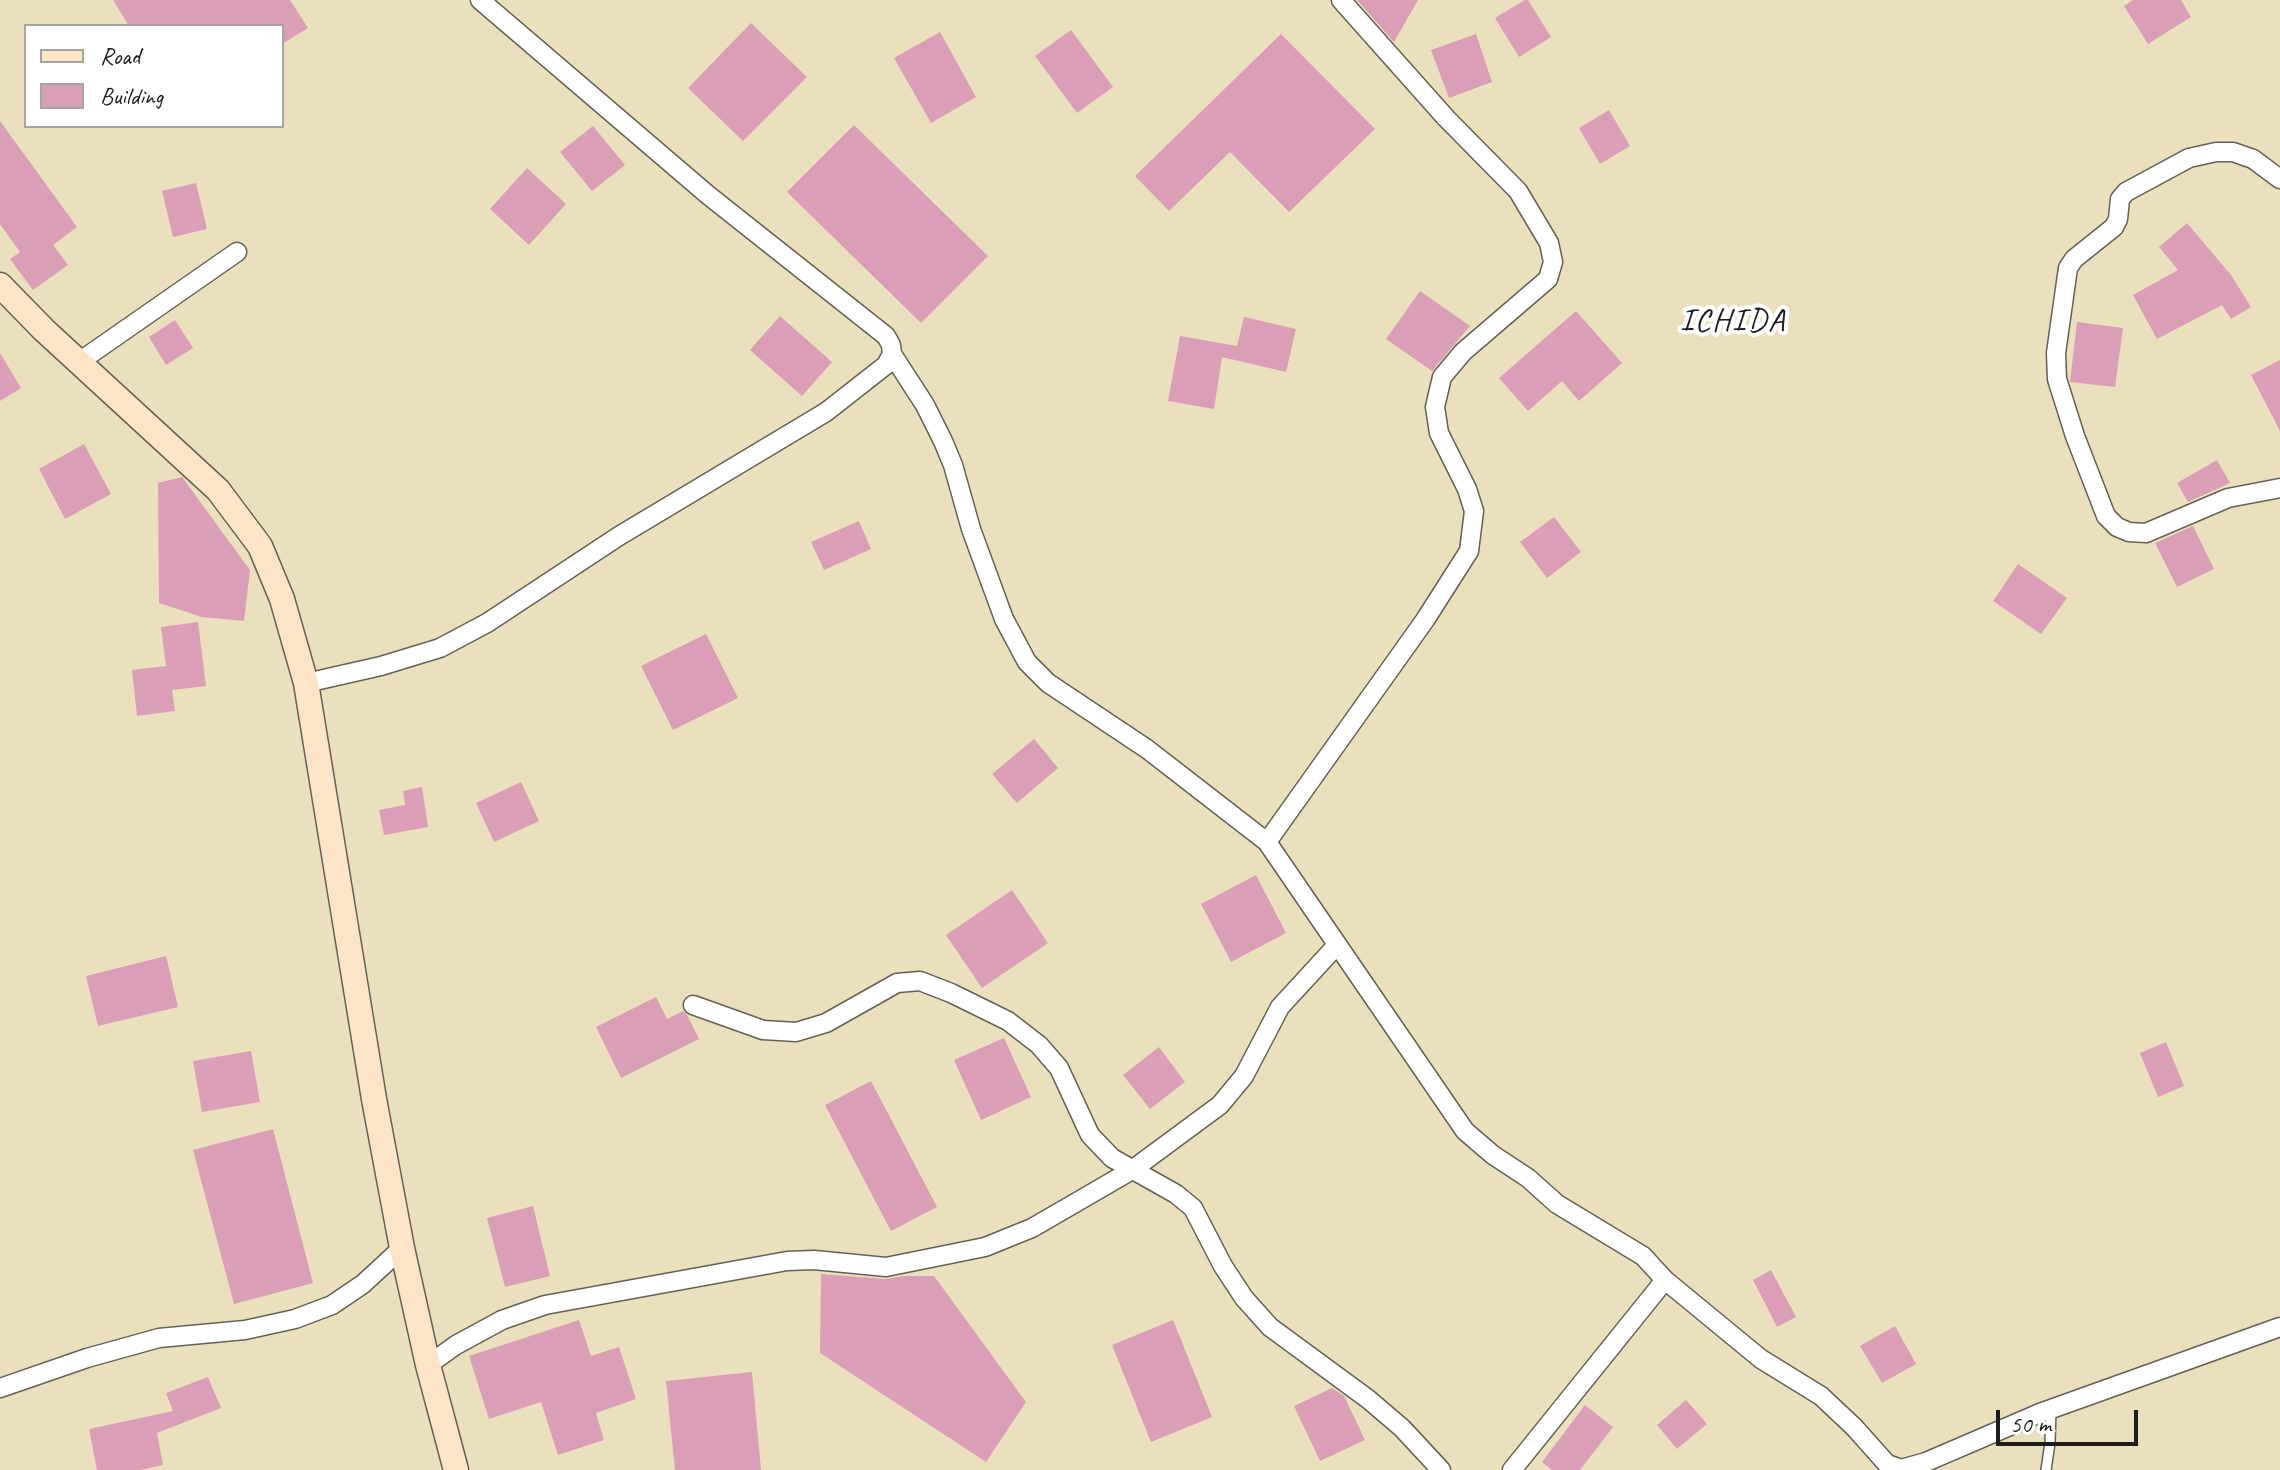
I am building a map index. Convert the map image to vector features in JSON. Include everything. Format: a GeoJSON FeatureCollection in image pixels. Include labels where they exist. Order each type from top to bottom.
{"type":"FeatureCollection","features":[{"type":"Feature","properties":{"kind":"main road"},"geometry":{"type":"LineString","coordinates":[[0,285],[218,490],[260,546],[282,599],[306,683],[374,1099],[402,1248],[456,1470]]}},
{"type":"Feature","properties":{"kind":"street"},"geometry":{"type":"LineString","coordinates":[[480,0],[708,195],[877,327],[891,345],[892,354],[925,405],[943,441],[1004,619],[1027,662],[1048,683],[1147,749],[1267,842],[1465,1131],[1557,1204],[1643,1256],[1665,1280],[1761,1359],[1821,1396],[1887,1464],[1901,1469],[1926,1462],[2051,1409],[2280,1327]]}},
{"type":"Feature","properties":{"kind":"street"},"geometry":{"type":"LineString","coordinates":[[1267,842],[1425,620],[1469,551],[1474,511],[1467,489],[1439,433],[1435,407],[1442,377],[1463,352],[1548,279],[1553,262],[1549,243],[1518,191],[1446,118],[1341,0]]}},
{"type":"Feature","properties":{"kind":"street"},"geometry":{"type":"LineString","coordinates":[[2280,179],[2253,159],[2233,152],[2216,152],[2189,158],[2126,192],[2120,199],[2114,227],[2074,259],[2068,268],[2056,353],[2057,379],[2075,436],[2106,516],[2117,527],[2129,532],[2146,533],[2228,498],[2280,488]]}},
{"type":"Feature","properties":{"kind":"street"},"geometry":{"type":"LineString","coordinates":[[79,362],[237,252]]}},
{"type":"Feature","properties":{"kind":"street"},"geometry":{"type":"LineString","coordinates":[[306,683],[381,666],[440,648],[487,623],[619,536],[826,412],[886,365],[892,354]]}},
{"type":"Feature","properties":{"kind":"street"},"geometry":{"type":"LineString","coordinates":[[428,1365],[456,1345],[502,1320],[545,1305],[787,1261],[814,1260],[886,1267],[985,1247],[1032,1228],[1132,1170],[1220,1105],[1244,1076],[1280,1007],[1337,945]]}},
{"type":"Feature","properties":{"kind":"street"},"geometry":{"type":"LineString","coordinates":[[693,1005],[763,1030],[796,1032],[826,1023],[897,983],[920,981],[1008,1021],[1039,1045],[1059,1068],[1090,1135],[1112,1158],[1176,1194],[1193,1208],[1223,1266],[1244,1298],[1270,1327],[1368,1399],[1402,1428],[1441,1470]]}},
{"type":"Feature","properties":{"kind":"street"},"geometry":{"type":"LineString","coordinates":[[0,1388],[87,1358],[159,1338],[245,1330],[295,1319],[332,1305],[363,1284],[402,1248]]}},
{"type":"Feature","properties":{"kind":"street"},"geometry":{"type":"LineString","coordinates":[[1512,1470],[1665,1280]]}},
{"type":"Feature","properties":{"kind":"lane"},"geometry":{"type":"LineString","coordinates":[[2046,1470],[2051,1409]]}},
{"type":"Feature","properties":{"kind":"building"},"geometry":{"type":"Polygon","coordinates":[[[113,0],[290,0],[308,28],[284,43],[284,24],[128,24],[113,0]]]}},
{"type":"Feature","properties":{"kind":"building"},"geometry":{"type":"Polygon","coordinates":[[[1357,0],[1418,0],[1394,42],[1357,0]]]}},
{"type":"Feature","properties":{"kind":"building"},"geometry":{"type":"Polygon","coordinates":[[[1528,0],[1551,37],[1519,57],[1495,18],[1528,0]]]}},
{"type":"Feature","properties":{"kind":"building"},"geometry":{"type":"Polygon","coordinates":[[[2133,0],[2181,0],[2191,17],[2148,44],[2124,6],[2133,0]]]}},
{"type":"Feature","properties":{"kind":"building"},"geometry":{"type":"Polygon","coordinates":[[[751,23],[807,77],[743,141],[688,88],[751,23]]]}},
{"type":"Feature","properties":{"kind":"building"},"geometry":{"type":"Polygon","coordinates":[[[1071,30],[1113,87],[1077,113],[1035,56],[1071,30]]]}},
{"type":"Feature","properties":{"kind":"building"},"geometry":{"type":"Polygon","coordinates":[[[940,32],[976,97],[931,123],[894,58],[940,32]]]}},
{"type":"Feature","properties":{"kind":"building"},"geometry":{"type":"Polygon","coordinates":[[[1281,34],[1375,129],[1289,212],[1230,152],[1169,211],[1135,176],[1281,34]]]}},
{"type":"Feature","properties":{"kind":"building"},"geometry":{"type":"Polygon","coordinates":[[[1476,34],[1492,82],[1449,98],[1431,50],[1476,34]]]}},
{"type":"Feature","properties":{"kind":"building"},"geometry":{"type":"Polygon","coordinates":[[[1609,110],[1630,146],[1600,164],[1579,128],[1609,110]]]}},
{"type":"Feature","properties":{"kind":"building"},"geometry":{"type":"Polygon","coordinates":[[[0,121],[77,227],[53,245],[68,265],[33,290],[10,259],[20,252],[0,224],[0,121]]]}},
{"type":"Feature","properties":{"kind":"building"},"geometry":{"type":"Polygon","coordinates":[[[854,125],[988,256],[921,323],[787,192],[854,125]]]}},
{"type":"Feature","properties":{"kind":"building"},"geometry":{"type":"Polygon","coordinates":[[[593,126],[625,165],[592,191],[560,152],[593,126]]]}},
{"type":"Feature","properties":{"kind":"building"},"geometry":{"type":"Polygon","coordinates":[[[527,168],[566,204],[529,245],[490,209],[527,168]]]}},
{"type":"Feature","properties":{"kind":"building"},"geometry":{"type":"Polygon","coordinates":[[[196,183],[207,229],[173,237],[162,191],[196,183]]]}},
{"type":"Feature","properties":{"kind":"building"},"geometry":{"type":"Polygon","coordinates":[[[2187,223],[2231,275],[2251,307],[2231,319],[2222,305],[2157,339],[2133,295],[2178,270],[2159,247],[2187,223]]]}},
{"type":"Feature","properties":{"kind":"building"},"geometry":{"type":"Polygon","coordinates":[[[1420,291],[1470,326],[1432,371],[1386,339],[1420,291]]]}},
{"type":"Feature","properties":{"kind":"building"},"geometry":{"type":"Polygon","coordinates":[[[1576,311],[1622,363],[1579,401],[1562,381],[1528,411],[1499,378],[1576,311]]]}},
{"type":"Feature","properties":{"kind":"building"},"geometry":{"type":"Polygon","coordinates":[[[780,316],[832,362],[802,396],[750,350],[780,316]]]}},
{"type":"Feature","properties":{"kind":"building"},"geometry":{"type":"Polygon","coordinates":[[[1244,317],[1296,329],[1286,372],[1222,357],[1214,409],[1168,401],[1180,336],[1237,346],[1244,317]]]}},
{"type":"Feature","properties":{"kind":"building"},"geometry":{"type":"Polygon","coordinates":[[[175,320],[193,348],[166,365],[149,337],[175,320]]]}},
{"type":"Feature","properties":{"kind":"building"},"geometry":{"type":"Polygon","coordinates":[[[2077,322],[2123,328],[2115,387],[2070,382],[2077,322]]]}},
{"type":"Feature","properties":{"kind":"building"},"geometry":{"type":"Polygon","coordinates":[[[0,353],[21,388],[0,401],[0,353]]]}},
{"type":"Feature","properties":{"kind":"building"},"geometry":{"type":"Polygon","coordinates":[[[2280,360],[2280,431],[2251,375],[2280,360]]]}},
{"type":"Feature","properties":{"kind":"building"},"geometry":{"type":"Polygon","coordinates":[[[84,444],[111,494],[65,519],[39,469],[84,444]]]}},
{"type":"Feature","properties":{"kind":"building"},"geometry":{"type":"Polygon","coordinates":[[[2217,460],[2230,483],[2188,502],[2177,483],[2217,460]]]}},
{"type":"Feature","properties":{"kind":"building"},"geometry":{"type":"Polygon","coordinates":[[[182,477],[250,570],[244,621],[202,617],[159,603],[158,483],[182,477]]]}},
{"type":"Feature","properties":{"kind":"building"},"geometry":{"type":"Polygon","coordinates":[[[1554,517],[1581,552],[1547,578],[1520,542],[1554,517]]]}},
{"type":"Feature","properties":{"kind":"building"},"geometry":{"type":"Polygon","coordinates":[[[859,521],[871,549],[824,570],[811,542],[859,521]]]}},
{"type":"Feature","properties":{"kind":"building"},"geometry":{"type":"Polygon","coordinates":[[[2193,526],[2214,569],[2177,587],[2155,543],[2193,526]]]}},
{"type":"Feature","properties":{"kind":"building"},"geometry":{"type":"Polygon","coordinates":[[[2018,564],[2067,598],[2041,634],[1993,601],[2018,564]]]}},
{"type":"Feature","properties":{"kind":"building"},"geometry":{"type":"Polygon","coordinates":[[[198,622],[206,686],[172,690],[175,711],[137,716],[132,670],[166,666],[161,627],[198,622]]]}},
{"type":"Feature","properties":{"kind":"building"},"geometry":{"type":"Polygon","coordinates":[[[706,634],[738,698],[673,730],[641,666],[706,634]]]}},
{"type":"Feature","properties":{"kind":"building"},"geometry":{"type":"Polygon","coordinates":[[[1034,739],[1058,768],[1017,803],[992,774],[1034,739]]]}},
{"type":"Feature","properties":{"kind":"building"},"geometry":{"type":"Polygon","coordinates":[[[521,782],[539,821],[494,842],[476,803],[521,782]]]}},
{"type":"Feature","properties":{"kind":"building"},"geometry":{"type":"Polygon","coordinates":[[[422,787],[428,827],[384,835],[379,810],[405,805],[403,791],[422,787]]]}},
{"type":"Feature","properties":{"kind":"building"},"geometry":{"type":"Polygon","coordinates":[[[1256,875],[1286,933],[1231,962],[1201,904],[1256,875]]]}},
{"type":"Feature","properties":{"kind":"building"},"geometry":{"type":"Polygon","coordinates":[[[1012,890],[1048,943],[982,988],[946,935],[1012,890]]]}},
{"type":"Feature","properties":{"kind":"building"},"geometry":{"type":"Polygon","coordinates":[[[166,956],[178,1007],[98,1026],[86,976],[166,956]]]}},
{"type":"Feature","properties":{"kind":"building"},"geometry":{"type":"Polygon","coordinates":[[[656,997],[667,1019],[683,1011],[699,1039],[621,1078],[596,1027],[656,997]]]}},
{"type":"Feature","properties":{"kind":"building"},"geometry":{"type":"Polygon","coordinates":[[[1004,1038],[1031,1097],[981,1120],[954,1060],[1004,1038]]]}},
{"type":"Feature","properties":{"kind":"building"},"geometry":{"type":"Polygon","coordinates":[[[2166,1042],[2184,1086],[2158,1097],[2140,1053],[2166,1042]]]}},
{"type":"Feature","properties":{"kind":"building"},"geometry":{"type":"Polygon","coordinates":[[[1159,1047],[1185,1082],[1150,1109],[1123,1075],[1159,1047]]]}},
{"type":"Feature","properties":{"kind":"building"},"geometry":{"type":"Polygon","coordinates":[[[251,1051],[260,1102],[202,1112],[193,1061],[251,1051]]]}},
{"type":"Feature","properties":{"kind":"building"},"geometry":{"type":"Polygon","coordinates":[[[871,1081],[937,1207],[891,1231],[825,1105],[871,1081]]]}},
{"type":"Feature","properties":{"kind":"building"},"geometry":{"type":"Polygon","coordinates":[[[273,1129],[313,1283],[234,1304],[193,1150],[273,1129]]]}},
{"type":"Feature","properties":{"kind":"building"},"geometry":{"type":"Polygon","coordinates":[[[533,1206],[550,1276],[505,1287],[487,1218],[533,1206]]]}},
{"type":"Feature","properties":{"kind":"building"},"geometry":{"type":"Polygon","coordinates":[[[1771,1270],[1796,1317],[1777,1327],[1753,1280],[1771,1270]]]}},
{"type":"Feature","properties":{"kind":"building"},"geometry":{"type":"Polygon","coordinates":[[[821,1274],[885,1279],[934,1276],[1026,1402],[986,1462],[820,1353],[821,1274]]]}},
{"type":"Feature","properties":{"kind":"building"},"geometry":{"type":"Polygon","coordinates":[[[579,1320],[591,1356],[619,1347],[636,1399],[596,1413],[604,1440],[558,1455],[541,1402],[489,1419],[469,1356],[579,1320]]]}},
{"type":"Feature","properties":{"kind":"building"},"geometry":{"type":"Polygon","coordinates":[[[1173,1320],[1212,1417],[1151,1442],[1112,1345],[1173,1320]]]}},
{"type":"Feature","properties":{"kind":"building"},"geometry":{"type":"Polygon","coordinates":[[[1895,1326],[1916,1364],[1882,1383],[1860,1346],[1895,1326]]]}},
{"type":"Feature","properties":{"kind":"building"},"geometry":{"type":"Polygon","coordinates":[[[752,1372],[761,1470],[675,1470],[666,1381],[752,1372]]]}},
{"type":"Feature","properties":{"kind":"building"},"geometry":{"type":"Polygon","coordinates":[[[208,1377],[221,1408],[157,1433],[163,1465],[140,1470],[97,1470],[89,1429],[173,1411],[166,1393],[208,1377]]]}},
{"type":"Feature","properties":{"kind":"building"},"geometry":{"type":"Polygon","coordinates":[[[1332,1388],[1344,1396],[1365,1440],[1320,1461],[1294,1406],[1332,1388]]]}},
{"type":"Feature","properties":{"kind":"building"},"geometry":{"type":"Polygon","coordinates":[[[1686,1400],[1707,1424],[1677,1449],[1657,1425],[1686,1400]]]}},
{"type":"Feature","properties":{"kind":"building"},"geometry":{"type":"Polygon","coordinates":[[[1585,1405],[1613,1427],[1580,1470],[1552,1470],[1542,1462],[1585,1405]]]}},
{"type":"Feature","properties":{"kind":"district","name":"ICHIDA"},"geometry":{"type":"Point","coordinates":[1733,322]}}]}
